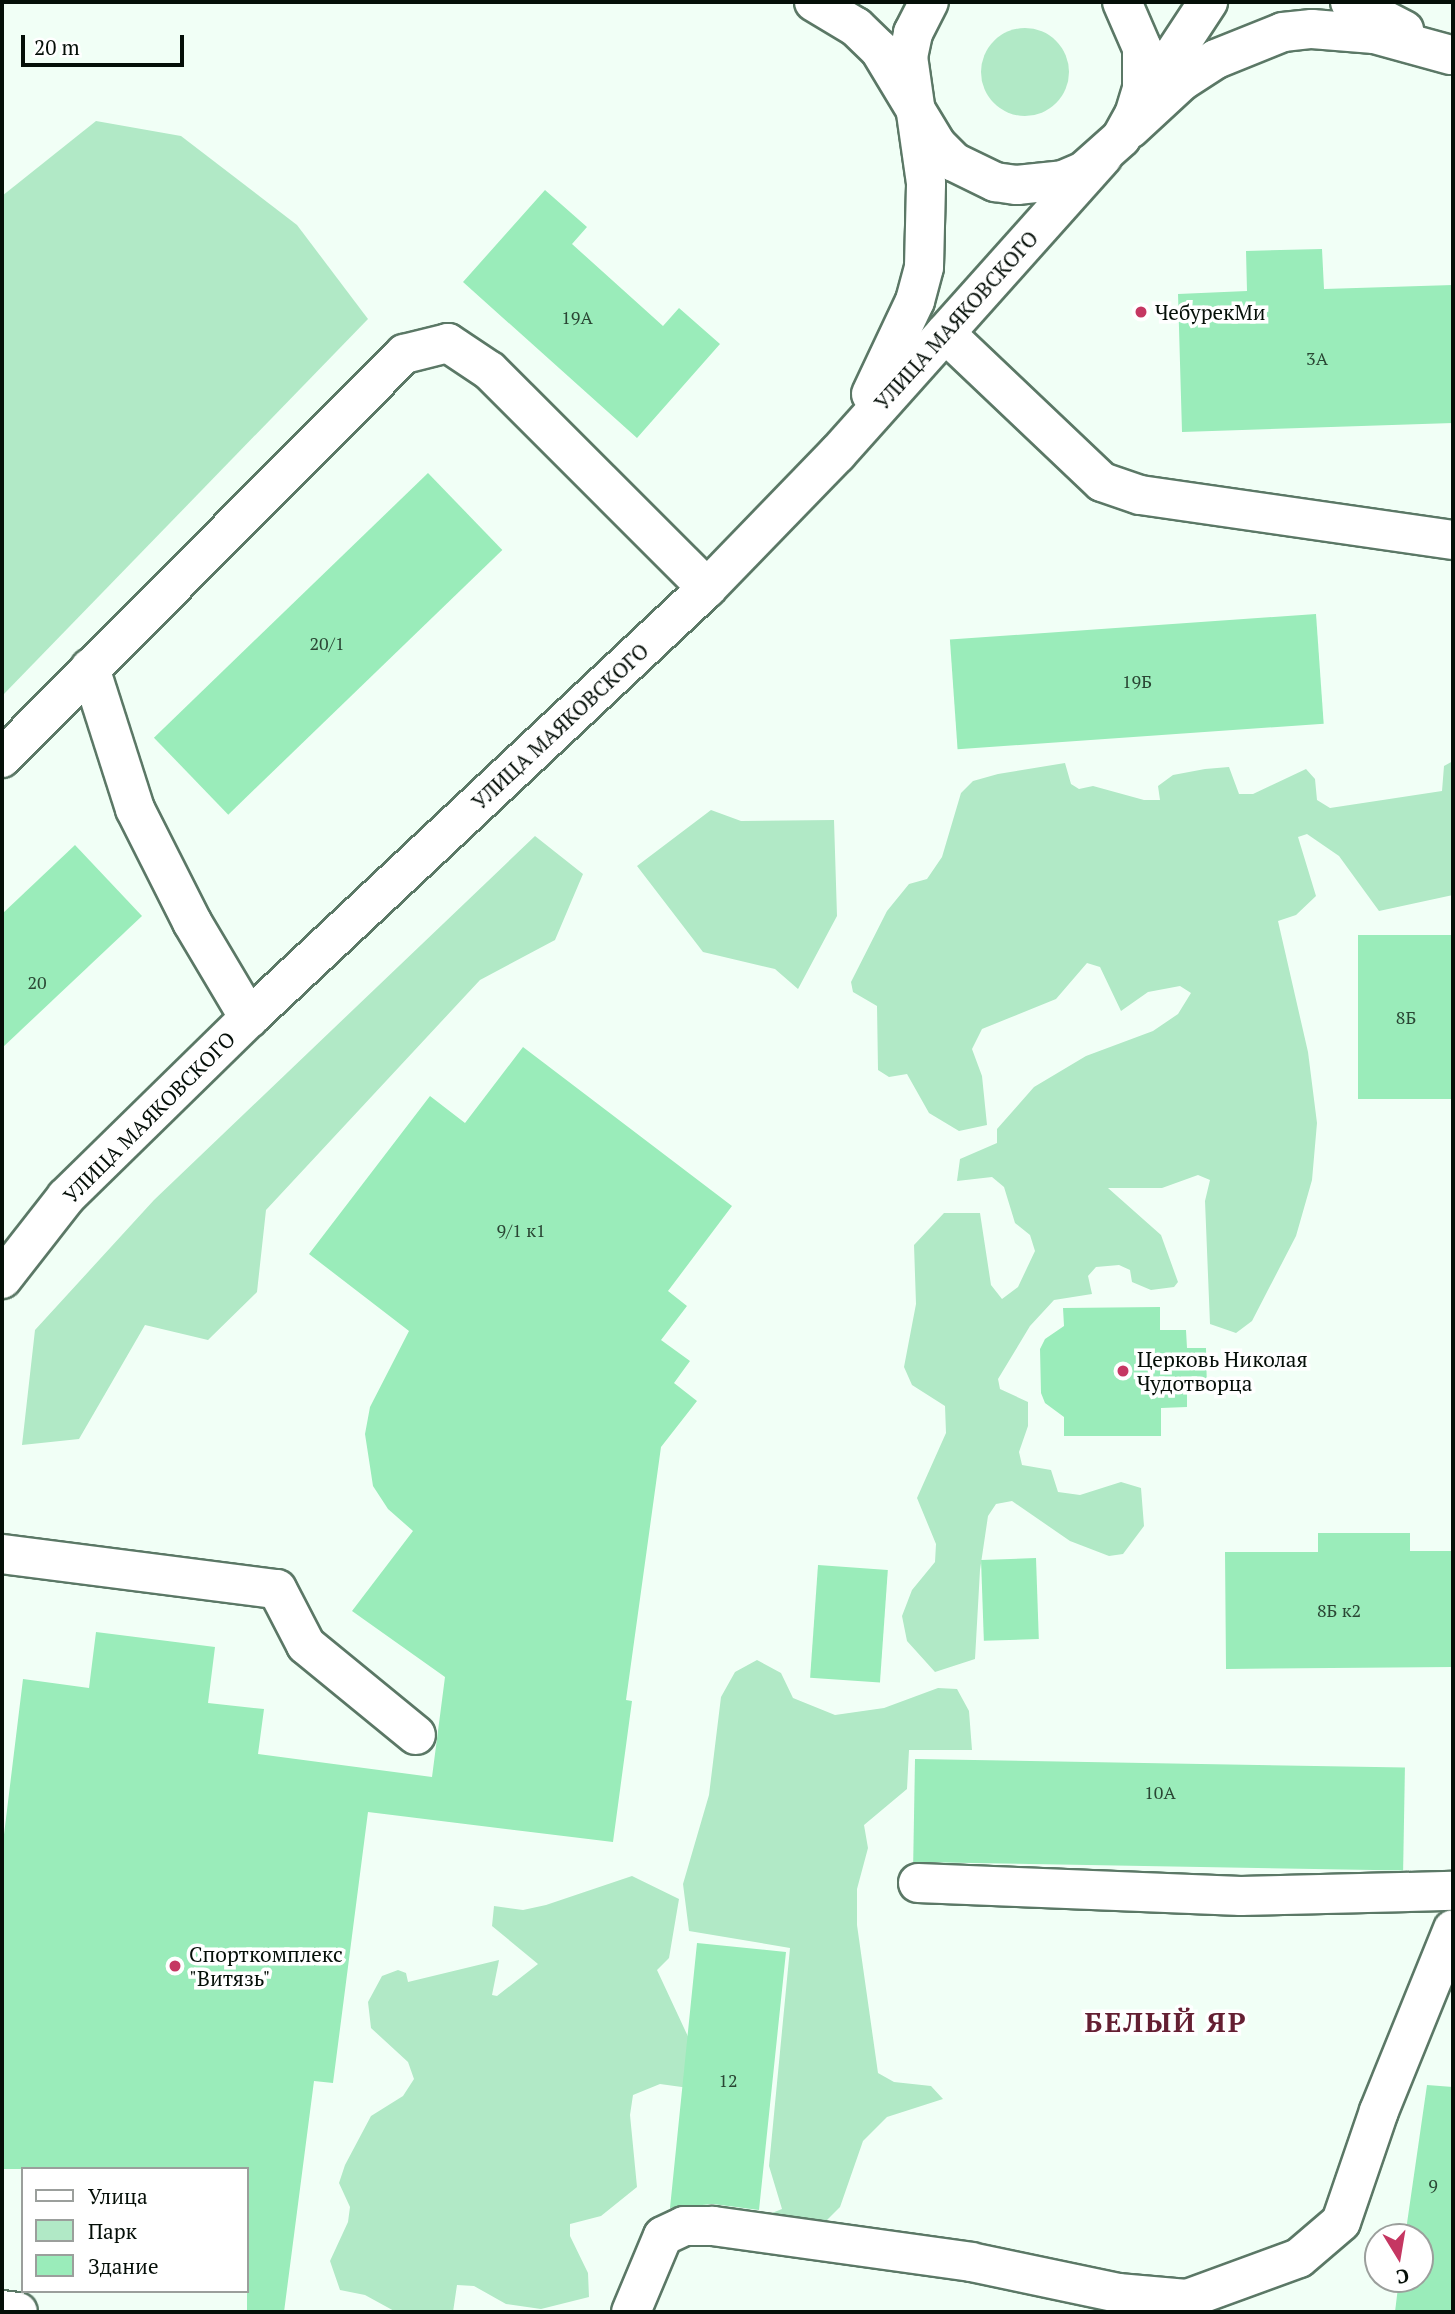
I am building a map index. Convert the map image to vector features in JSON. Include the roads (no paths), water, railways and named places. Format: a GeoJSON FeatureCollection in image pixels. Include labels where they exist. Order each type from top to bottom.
{"type":"FeatureCollection","features":[{"type":"Feature","properties":{"kind":"street"},"geometry":{"type":"LineString","coordinates":[[814,2],[856,27],[879,49],[937,145],[954,162],[995,182],[1029,185],[1063,180],[1182,81],[1216,59],[1283,32],[1312,29],[1374,34],[1452,56]]}},
{"type":"Feature","properties":{"kind":"street"},"geometry":{"type":"LineString","coordinates":[[837,454],[892,356],[924,267],[926,183],[908,57],[913,33],[929,2]]}},
{"type":"Feature","properties":{"kind":"street"},"geometry":{"type":"LineString","coordinates":[[1119,136],[1142,89],[1142,48],[1122,2]]}},
{"type":"Feature","properties":{"kind":"street"},"geometry":{"type":"LineString","coordinates":[[1119,136],[1208,2]]}},
{"type":"Feature","properties":{"kind":"street"},"geometry":{"type":"LineString","coordinates":[[1350,2],[1452,56]]}},
{"type":"Feature","properties":{"kind":"street","name":"УЛИЦА МАЯКОВСКОГО"},"geometry":{"type":"LineString","coordinates":[[2,1279],[66,1197],[249,1018],[707,588],[837,454],[1119,136]]}},
{"type":"Feature","properties":{"kind":"street"},"geometry":{"type":"LineString","coordinates":[[945,333],[1102,482],[1140,495],[1453,540]]}},
{"type":"Feature","properties":{"kind":"street"},"geometry":{"type":"LineString","coordinates":[[2,758],[404,354],[447,343],[490,371],[707,588]]}},
{"type":"Feature","properties":{"kind":"street"},"geometry":{"type":"LineString","coordinates":[[90,668],[135,809],[192,922],[249,1018]]}},
{"type":"Feature","properties":{"kind":"street"},"geometry":{"type":"LineString","coordinates":[[2,1554],[277,1589],[306,1644],[416,1735]]}},
{"type":"Feature","properties":{"kind":"street"},"geometry":{"type":"LineString","coordinates":[[918,1883],[1241,1896],[1453,1891]]}},
{"type":"Feature","properties":{"kind":"street"},"geometry":{"type":"LineString","coordinates":[[631,2312],[663,2236],[684,2227],[713,2226],[971,2262],[1117,2303],[1187,2299],[1237,2283],[1299,2258],[1341,2222],[1379,2111],[1453,1929]]}},
{"type":"Feature","properties":{"kind":"street"},"geometry":{"type":"LineString","coordinates":[[2,2310],[18,2312]]}},
{"type":"Feature","properties":{"kind":"place","name":"ЧебурекМи"},"geometry":{"type":"Point","coordinates":[1141,312]}},
{"type":"Feature","properties":{"kind":"place","name":"Церковь Николая Чудотворца"},"geometry":{"type":"Point","coordinates":[1123,1371]}},
{"type":"Feature","properties":{"kind":"place","name":"Спорткомплекс \"Витязь\""},"geometry":{"type":"Point","coordinates":[175,1966]}},
{"type":"Feature","properties":{"kind":"district","name":"БЕЛЫЙ ЯР"},"geometry":{"type":"Point","coordinates":[1166,2022]}}]}
